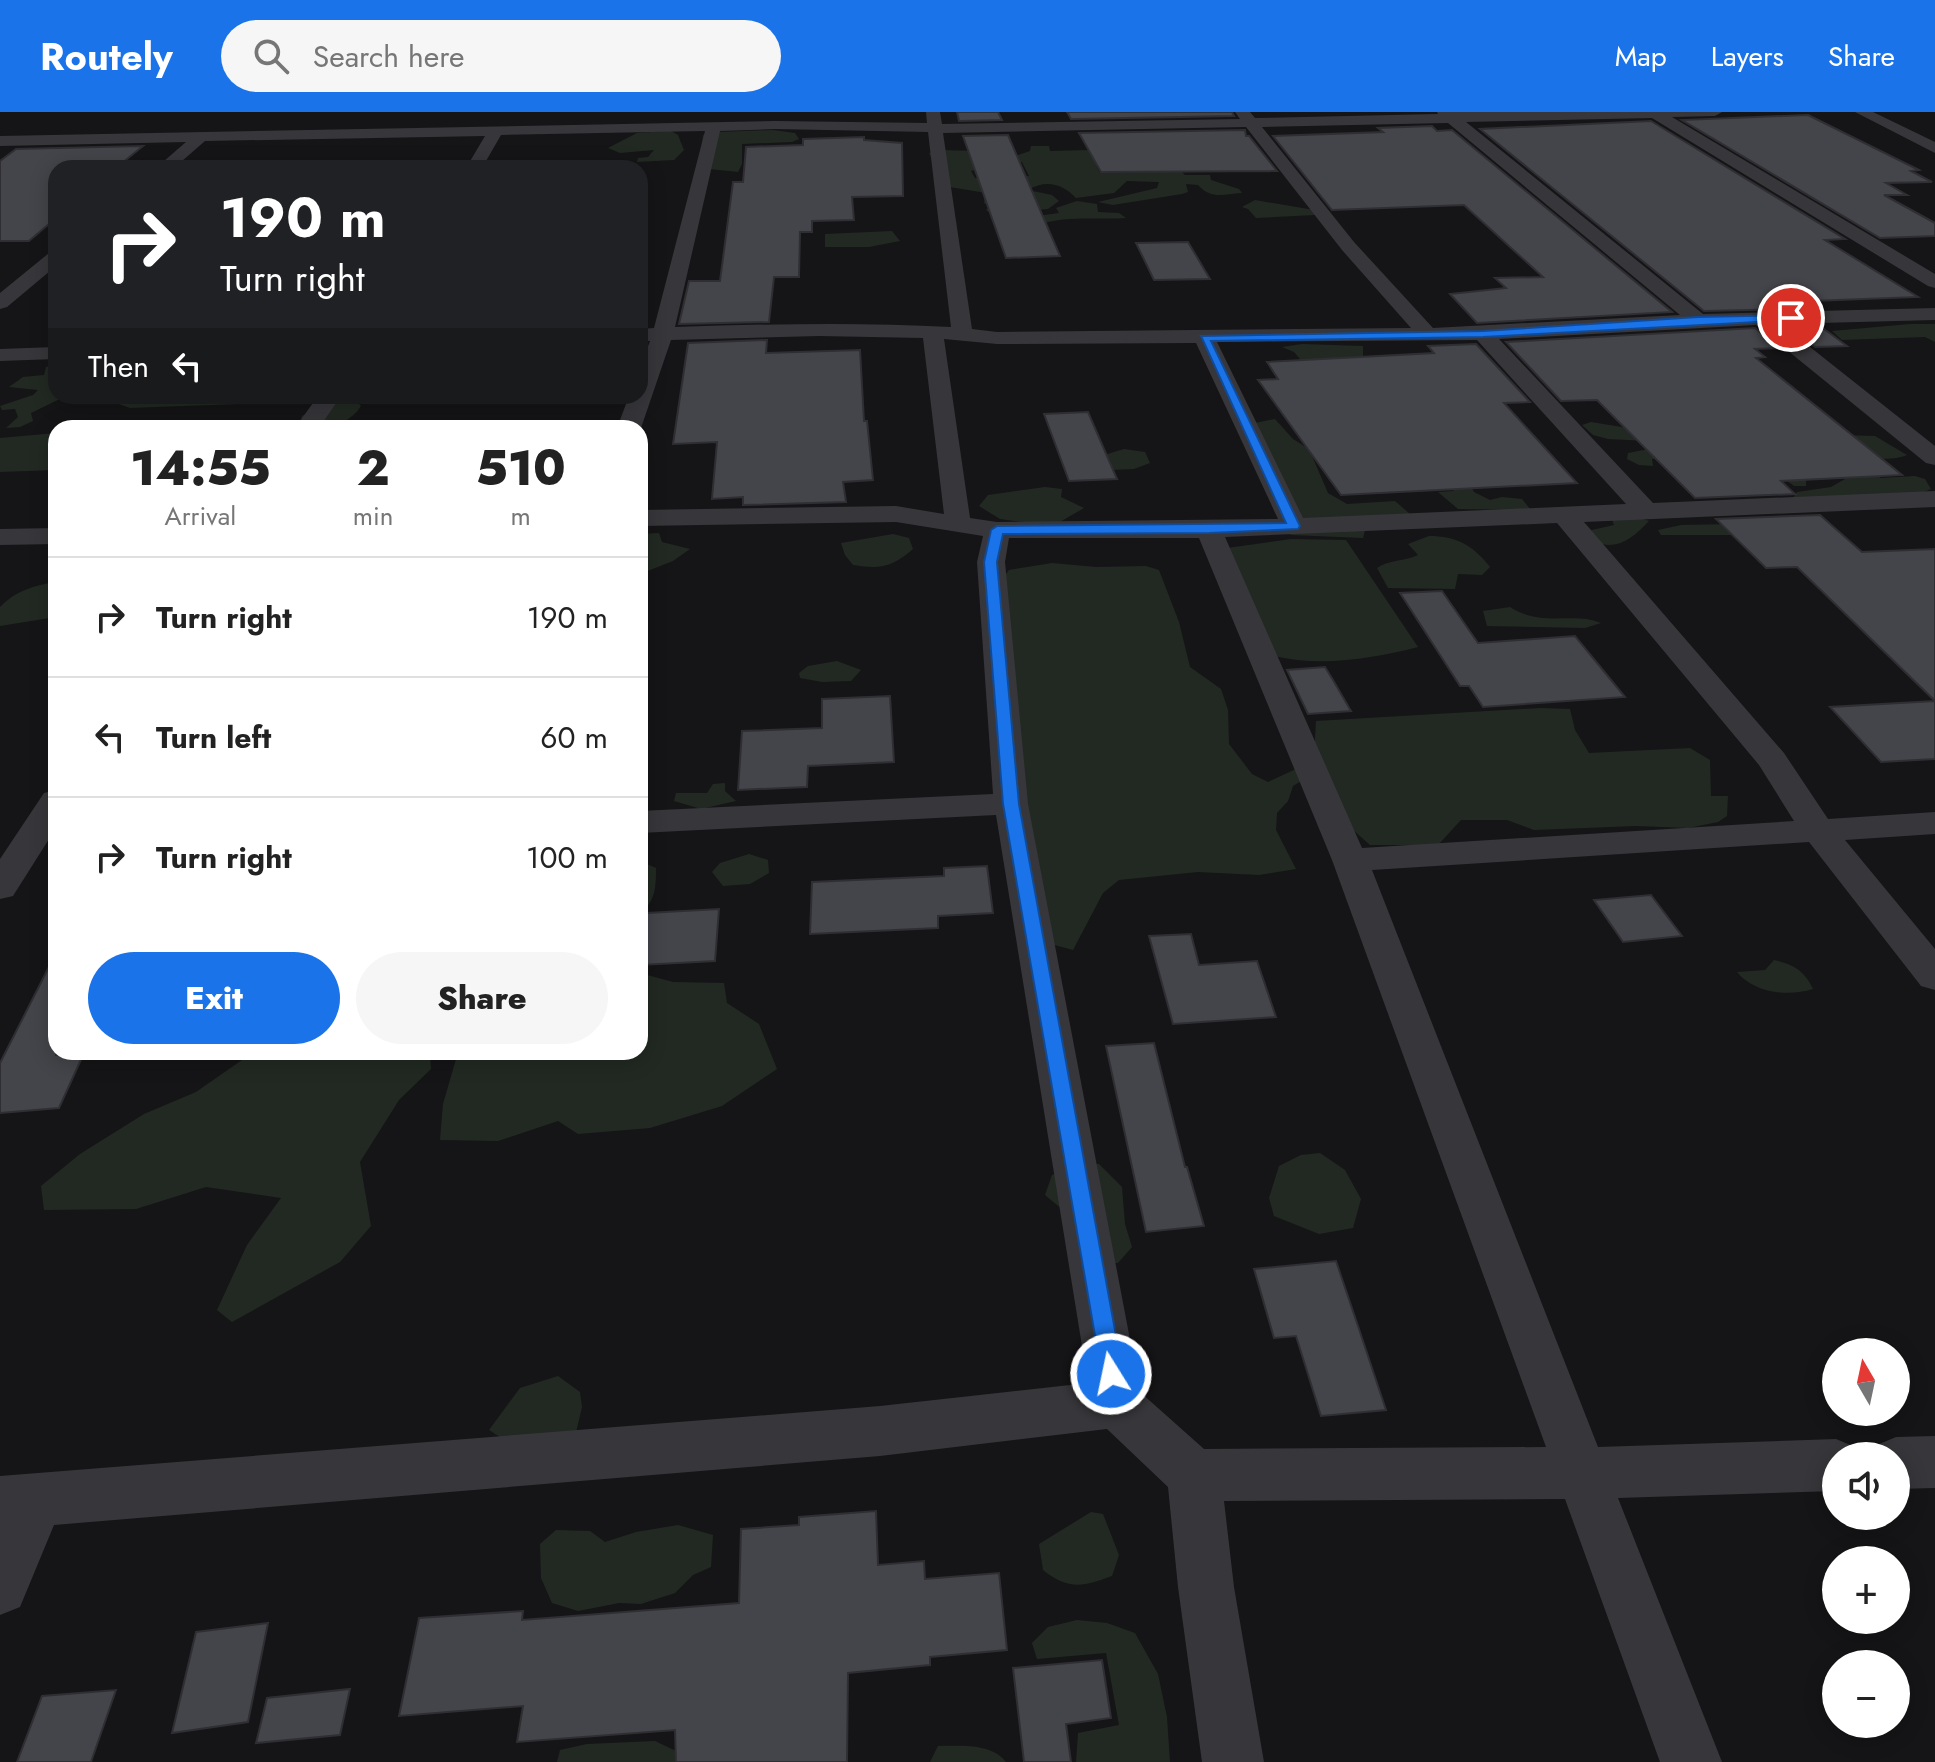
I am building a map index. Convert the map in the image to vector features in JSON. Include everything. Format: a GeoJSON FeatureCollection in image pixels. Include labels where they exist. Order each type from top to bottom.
{"type":"FeatureCollection","features":[{"type":"Feature","properties":{"kind":"street"},"geometry":{"type":"LineString","coordinates":[[0,141],[933,120],[1715,112]]}},
{"type":"Feature","properties":{"kind":"street"},"geometry":{"type":"LineString","coordinates":[[1862,112],[1935,148]]}},
{"type":"Feature","properties":{"kind":"street"},"geometry":{"type":"LineString","coordinates":[[1652,113],[1935,282]]}},
{"type":"Feature","properties":{"kind":"street"},"geometry":{"type":"LineString","coordinates":[[1448,115],[1698,320]]}},
{"type":"Feature","properties":{"kind":"street"},"geometry":{"type":"LineString","coordinates":[[1246,118],[1348,246],[1427,334]]}},
{"type":"Feature","properties":{"kind":"street"},"geometry":{"type":"LineString","coordinates":[[933,120],[962,334]]}},
{"type":"Feature","properties":{"kind":"street"},"geometry":{"type":"LineString","coordinates":[[648,375],[663,334],[714,126]]}},
{"type":"Feature","properties":{"kind":"street"},"geometry":{"type":"LineString","coordinates":[[479,160],[495,132]]}},
{"type":"Feature","properties":{"kind":"street"},"geometry":{"type":"LineString","coordinates":[[174,160],[201,137]]}},
{"type":"Feature","properties":{"kind":"street"},"geometry":{"type":"LineString","coordinates":[[0,303],[48,264]]}},
{"type":"Feature","properties":{"kind":"street"},"geometry":{"type":"LineString","coordinates":[[648,335],[868,329],[932,330],[997,338],[1483,334],[1698,320],[1935,314]]}},
{"type":"Feature","properties":{"kind":"street"},"geometry":{"type":"LineString","coordinates":[[1762,319],[1935,458]]}},
{"type":"Feature","properties":{"kind":"street"},"geometry":{"type":"LineString","coordinates":[[932,330],[958,523]]}},
{"type":"Feature","properties":{"kind":"street"},"geometry":{"type":"LineString","coordinates":[[1483,334],[1645,510]]}},
{"type":"Feature","properties":{"kind":"street"},"geometry":{"type":"LineString","coordinates":[[1204,338],[1294,526]]}},
{"type":"Feature","properties":{"kind":"street"},"geometry":{"type":"LineString","coordinates":[[0,355],[48,353]]}},
{"type":"Feature","properties":{"kind":"street"},"geometry":{"type":"LineString","coordinates":[[648,518],[896,514],[997,530],[1209,530],[1935,499]]}},
{"type":"Feature","properties":{"kind":"street"},"geometry":{"type":"LineString","coordinates":[[1562,513],[1772,760],[1817,829],[1935,976]]}},
{"type":"Feature","properties":{"kind":"street"},"geometry":{"type":"LineString","coordinates":[[997,530],[991,562],[1011,804],[1117,1404],[1194,1475],[1206,1587],[1233,1762]]}},
{"type":"Feature","properties":{"kind":"street"},"geometry":{"type":"LineString","coordinates":[[1209,530],[1350,860],[1691,1762]]}},
{"type":"Feature","properties":{"kind":"street"},"geometry":{"type":"LineString","coordinates":[[0,537],[48,536]]}},
{"type":"Feature","properties":{"kind":"street"},"geometry":{"type":"LineString","coordinates":[[648,822],[1011,804]]}},
{"type":"Feature","properties":{"kind":"street"},"geometry":{"type":"LineString","coordinates":[[0,887],[48,813]]}},
{"type":"Feature","properties":{"kind":"street"},"geometry":{"type":"LineString","coordinates":[[1350,860],[1935,823]]}},
{"type":"Feature","properties":{"kind":"street"},"geometry":{"type":"LineString","coordinates":[[19,858],[48,856]]}},
{"type":"Feature","properties":{"kind":"street"},"geometry":{"type":"LineString","coordinates":[[0,1587],[18,1501],[880,1431],[1117,1404]]}},
{"type":"Feature","properties":{"kind":"street"},"geometry":{"type":"LineString","coordinates":[[1910,1463],[1935,1462]]}},
{"type":"Feature","properties":{"kind":"street"},"geometry":{"type":"LineString","coordinates":[[1194,1475],[1580,1473],[1822,1465]]}},
{"type":"Feature","properties":{"kind":"shaded area"},"geometry":{"type":"Polygon","coordinates":[[[773,130],[795,133],[799,139],[742,144],[742,164],[738,172],[700,168],[703,135],[773,130]]]}},
{"type":"Feature","properties":{"kind":"shaded area"},"geometry":{"type":"Polygon","coordinates":[[[671,131],[678,135],[684,150],[674,160],[648,161],[638,160],[648,157],[654,150],[620,153],[608,148],[637,133],[671,131]]]}},
{"type":"Feature","properties":{"kind":"shaded area"},"geometry":{"type":"Polygon","coordinates":[[[1031,146],[1049,146],[1050,151],[1088,150],[1093,157],[1109,165],[1096,165],[1100,173],[1155,172],[1166,165],[1178,168],[1185,175],[1210,175],[1211,180],[1239,189],[1242,193],[1213,194],[1198,185],[1186,184],[1188,192],[1182,194],[1113,205],[1098,202],[1157,188],[1159,182],[1127,181],[1114,193],[1076,198],[1060,186],[1048,184],[1028,190],[1052,195],[1059,201],[1048,209],[992,214],[986,210],[990,206],[984,203],[986,193],[944,186],[929,153],[940,150],[976,151],[982,168],[971,171],[975,178],[1029,176],[1022,162],[1014,161],[1015,156],[1030,151],[1031,146]]]}},
{"type":"Feature","properties":{"kind":"shaded area"},"geometry":{"type":"Polygon","coordinates":[[[1255,200],[1314,210],[1315,215],[1256,218],[1242,207],[1255,200]]]}},
{"type":"Feature","properties":{"kind":"shaded area"},"geometry":{"type":"Polygon","coordinates":[[[1077,201],[1097,204],[1098,212],[1119,213],[1126,218],[1070,219],[1039,225],[1037,216],[1059,213],[1056,208],[1077,201]]]}},
{"type":"Feature","properties":{"kind":"shaded area"},"geometry":{"type":"Polygon","coordinates":[[[892,231],[900,241],[869,247],[825,247],[825,234],[892,231]]]}},
{"type":"Feature","properties":{"kind":"shaded area"},"geometry":{"type":"Polygon","coordinates":[[[1935,324],[1935,342],[1925,337],[1842,340],[1832,331],[1935,324]]]}},
{"type":"Feature","properties":{"kind":"shaded area"},"geometry":{"type":"Polygon","coordinates":[[[1302,344],[1363,346],[1363,362],[1306,366],[1294,352],[1282,347],[1302,344]]]}},
{"type":"Feature","properties":{"kind":"shaded area"},"geometry":{"type":"Polygon","coordinates":[[[46,367],[50,404],[31,413],[33,421],[20,427],[6,428],[18,417],[15,409],[2,410],[0,406],[33,395],[38,390],[9,387],[23,377],[44,375],[46,367]]]}},
{"type":"Feature","properties":{"kind":"shaded area"},"geometry":{"type":"Polygon","coordinates":[[[119,404],[239,404],[130,408],[119,404]]]}},
{"type":"Feature","properties":{"kind":"shaded area"},"geometry":{"type":"Polygon","coordinates":[[[329,404],[361,406],[346,420],[301,420],[315,408],[329,404]]]}},
{"type":"Feature","properties":{"kind":"shaded area"},"geometry":{"type":"Polygon","coordinates":[[[1275,419],[1293,439],[1309,449],[1328,493],[1347,504],[1395,501],[1410,514],[1367,523],[1363,538],[1291,535],[1279,516],[1245,425],[1275,419]]]}},
{"type":"Feature","properties":{"kind":"shaded area"},"geometry":{"type":"Polygon","coordinates":[[[1591,422],[1634,429],[1875,436],[1907,455],[1852,461],[1881,478],[1915,476],[1925,479],[1931,489],[1917,495],[1793,498],[1797,492],[1831,487],[1845,479],[1809,448],[1791,464],[1806,480],[1806,486],[1794,486],[1750,453],[1652,459],[1653,466],[1639,465],[1627,459],[1628,453],[1654,448],[1648,441],[1593,435],[1582,425],[1591,422]]]}},
{"type":"Feature","properties":{"kind":"shaded area"},"geometry":{"type":"Polygon","coordinates":[[[48,434],[48,470],[0,472],[0,438],[48,434]]]}},
{"type":"Feature","properties":{"kind":"shaded area"},"geometry":{"type":"Polygon","coordinates":[[[1124,449],[1145,452],[1150,463],[1134,469],[1111,470],[1104,455],[1124,449]]]}},
{"type":"Feature","properties":{"kind":"shaded area"},"geometry":{"type":"Polygon","coordinates":[[[1447,480],[1468,481],[1474,492],[1490,500],[1502,497],[1522,499],[1531,510],[1458,509],[1438,492],[1454,491],[1447,480]]]}},
{"type":"Feature","properties":{"kind":"shaded area"},"geometry":{"type":"Polygon","coordinates":[[[1045,487],[1062,489],[1061,497],[1084,508],[1053,526],[1000,519],[979,506],[988,495],[1045,487]]]}},
{"type":"Feature","properties":{"kind":"shaded area"},"geometry":{"type":"Polygon","coordinates":[[[1640,518],[1649,521],[1618,544],[1601,544],[1583,532],[1614,525],[1612,519],[1640,518]]]}},
{"type":"Feature","properties":{"kind":"shaded area"},"geometry":{"type":"Polygon","coordinates":[[[1731,524],[1745,535],[1661,535],[1658,530],[1681,525],[1731,524]]]}},
{"type":"Feature","properties":{"kind":"shaded area"},"geometry":{"type":"Polygon","coordinates":[[[659,533],[662,542],[690,549],[673,561],[648,571],[648,534],[659,533]]]}},
{"type":"Feature","properties":{"kind":"shaded area"},"geometry":{"type":"Polygon","coordinates":[[[893,534],[909,538],[913,549],[885,566],[853,565],[841,543],[893,534]]]}},
{"type":"Feature","properties":{"kind":"shaded area"},"geometry":{"type":"Polygon","coordinates":[[[1429,536],[1463,543],[1490,567],[1482,575],[1458,574],[1455,589],[1388,588],[1377,568],[1418,555],[1408,544],[1429,536]]]}},
{"type":"Feature","properties":{"kind":"shaded area"},"geometry":{"type":"Polygon","coordinates":[[[1291,539],[1346,540],[1418,647],[1346,660],[1309,661],[1274,656],[1227,548],[1291,539]]]}},
{"type":"Feature","properties":{"kind":"shaded area"},"geometry":{"type":"Polygon","coordinates":[[[1052,563],[1096,567],[1146,566],[1159,570],[1179,622],[1190,667],[1221,689],[1228,710],[1229,744],[1252,774],[1268,782],[1298,768],[1303,780],[1293,786],[1288,801],[1277,813],[1276,830],[1296,869],[1259,875],[1198,872],[1119,880],[1103,893],[1073,950],[1047,943],[989,597],[1009,570],[1052,563]]]}},
{"type":"Feature","properties":{"kind":"shaded area"},"geometry":{"type":"Polygon","coordinates":[[[48,584],[48,618],[0,626],[0,607],[12,597],[48,584]]]}},
{"type":"Feature","properties":{"kind":"shaded area"},"geometry":{"type":"Polygon","coordinates":[[[1510,607],[1534,617],[1579,618],[1601,623],[1585,628],[1487,626],[1483,611],[1510,607]]]}},
{"type":"Feature","properties":{"kind":"shaded area"},"geometry":{"type":"Polygon","coordinates":[[[837,661],[861,670],[851,681],[822,682],[800,678],[799,673],[808,666],[837,661]]]}},
{"type":"Feature","properties":{"kind":"shaded area"},"geometry":{"type":"Polygon","coordinates":[[[1540,708],[1570,709],[1575,730],[1589,753],[1690,748],[1710,760],[1711,796],[1728,796],[1727,816],[1718,822],[1688,828],[1636,826],[1534,830],[1507,820],[1461,820],[1438,845],[1370,845],[1344,822],[1314,758],[1316,721],[1540,708]]]}},
{"type":"Feature","properties":{"kind":"shaded area"},"geometry":{"type":"Polygon","coordinates":[[[725,783],[725,791],[736,801],[701,809],[674,801],[676,793],[707,793],[713,784],[725,783]]]}},
{"type":"Feature","properties":{"kind":"shaded area"},"geometry":{"type":"Polygon","coordinates":[[[749,854],[768,860],[769,873],[750,884],[723,886],[712,872],[720,863],[749,854]]]}},
{"type":"Feature","properties":{"kind":"shaded area"},"geometry":{"type":"Polygon","coordinates":[[[648,864],[656,868],[655,887],[649,904],[648,864]]]}},
{"type":"Feature","properties":{"kind":"shaded area"},"geometry":{"type":"Polygon","coordinates":[[[1774,960],[1798,969],[1813,989],[1782,993],[1762,989],[1737,972],[1765,970],[1774,960]]]}},
{"type":"Feature","properties":{"kind":"shaded area"},"geometry":{"type":"Polygon","coordinates":[[[648,975],[673,982],[724,983],[727,1003],[759,1024],[777,1069],[722,1106],[650,1128],[578,1134],[558,1121],[498,1141],[440,1140],[443,1104],[456,1060],[648,1060],[648,975]]]}},
{"type":"Feature","properties":{"kind":"shaded area"},"geometry":{"type":"Polygon","coordinates":[[[242,1060],[430,1060],[431,1069],[399,1100],[360,1162],[371,1226],[340,1262],[232,1322],[217,1310],[247,1245],[281,1198],[206,1187],[136,1209],[44,1210],[41,1186],[80,1154],[144,1114],[196,1092],[242,1060]]]}},
{"type":"Feature","properties":{"kind":"shaded area"},"geometry":{"type":"Polygon","coordinates":[[[1320,1153],[1345,1170],[1361,1199],[1353,1228],[1319,1234],[1274,1216],[1269,1198],[1279,1166],[1301,1155],[1320,1153]]]}},
{"type":"Feature","properties":{"kind":"shaded area"},"geometry":{"type":"Polygon","coordinates":[[[1081,1164],[1099,1164],[1122,1187],[1125,1224],[1132,1247],[1118,1263],[1085,1264],[1063,1210],[1045,1195],[1052,1175],[1081,1164]]]}},
{"type":"Feature","properties":{"kind":"shaded area"},"geometry":{"type":"Polygon","coordinates":[[[558,1376],[580,1392],[582,1407],[575,1437],[523,1452],[489,1430],[520,1388],[558,1376]]]}},
{"type":"Feature","properties":{"kind":"shaded area"},"geometry":{"type":"Polygon","coordinates":[[[1091,1512],[1103,1514],[1119,1555],[1112,1576],[1076,1585],[1060,1581],[1043,1570],[1039,1544],[1091,1512]]]}},
{"type":"Feature","properties":{"kind":"shaded area"},"geometry":{"type":"Polygon","coordinates":[[[678,1525],[713,1535],[711,1567],[693,1575],[675,1593],[641,1604],[619,1603],[578,1611],[552,1603],[541,1578],[540,1544],[556,1530],[590,1531],[605,1542],[636,1532],[678,1525]]]}},
{"type":"Feature","properties":{"kind":"shaded area"},"geometry":{"type":"Polygon","coordinates":[[[1077,1620],[1107,1623],[1135,1633],[1158,1674],[1167,1717],[1170,1762],[1076,1762],[1078,1733],[1119,1725],[1106,1653],[1037,1659],[1032,1643],[1048,1627],[1077,1620]]]}},
{"type":"Feature","properties":{"kind":"shaded area"},"geometry":{"type":"Polygon","coordinates":[[[655,1741],[676,1751],[679,1762],[557,1762],[560,1750],[587,1744],[655,1741]]]}},
{"type":"Feature","properties":{"kind":"shaded area"},"geometry":{"type":"Polygon","coordinates":[[[938,1746],[984,1749],[1006,1762],[930,1762],[938,1746]]]}},
{"type":"Feature","properties":{"kind":"building"},"geometry":{"type":"Polygon","coordinates":[[[957,112],[998,112],[1002,120],[959,121],[957,112]]]}},
{"type":"Feature","properties":{"kind":"building"},"geometry":{"type":"Polygon","coordinates":[[[1067,112],[1232,112],[1234,116],[1071,119],[1067,112]]]}},
{"type":"Feature","properties":{"kind":"building"},"geometry":{"type":"Polygon","coordinates":[[[1808,115],[1919,170],[1911,171],[1932,182],[1886,183],[1907,195],[1884,195],[1935,223],[1935,236],[1880,238],[1682,120],[1808,115]]]}},
{"type":"Feature","properties":{"kind":"building"},"geometry":{"type":"Polygon","coordinates":[[[1651,121],[1845,239],[1825,240],[1918,297],[1786,302],[1796,309],[1704,311],[1480,129],[1651,121]]]}},
{"type":"Feature","properties":{"kind":"building"},"geometry":{"type":"Polygon","coordinates":[[[1432,126],[1437,131],[1452,130],[1672,312],[1477,323],[1450,294],[1506,288],[1495,278],[1543,277],[1464,205],[1332,210],[1273,136],[1383,132],[1378,128],[1432,126]]]}},
{"type":"Feature","properties":{"kind":"building"},"geometry":{"type":"Polygon","coordinates":[[[1245,130],[1246,136],[1277,171],[1101,172],[1079,133],[1245,130]]]}},
{"type":"Feature","properties":{"kind":"building"},"geometry":{"type":"Polygon","coordinates":[[[1008,135],[1060,256],[1006,258],[963,136],[1008,135]]]}},
{"type":"Feature","properties":{"kind":"building"},"geometry":{"type":"Polygon","coordinates":[[[864,137],[864,140],[902,143],[903,196],[852,197],[854,220],[812,221],[812,232],[800,232],[799,277],[774,277],[769,322],[679,324],[689,281],[720,281],[733,182],[743,182],[746,147],[803,145],[803,139],[864,137]]]}},
{"type":"Feature","properties":{"kind":"building"},"geometry":{"type":"Polygon","coordinates":[[[143,146],[126,160],[48,160],[48,225],[29,241],[0,241],[0,161],[16,149],[143,146]]]}},
{"type":"Feature","properties":{"kind":"building"},"geometry":{"type":"Polygon","coordinates":[[[1188,242],[1210,279],[1154,280],[1136,243],[1188,242]]]}},
{"type":"Feature","properties":{"kind":"building"},"geometry":{"type":"Polygon","coordinates":[[[1820,326],[1847,346],[1815,347],[1789,327],[1820,326]]]}},
{"type":"Feature","properties":{"kind":"building"},"geometry":{"type":"Polygon","coordinates":[[[1755,328],[1780,348],[1755,349],[1765,357],[1756,358],[1902,475],[1781,481],[1795,494],[1695,498],[1597,400],[1561,401],[1506,342],[1755,328]]]}},
{"type":"Feature","properties":{"kind":"building"},"geometry":{"type":"Polygon","coordinates":[[[767,340],[766,353],[860,350],[864,421],[867,421],[873,480],[843,482],[846,502],[743,505],[743,497],[712,499],[717,442],[673,444],[688,343],[767,340]]]}},
{"type":"Feature","properties":{"kind":"building"},"geometry":{"type":"Polygon","coordinates":[[[1476,344],[1530,402],[1504,403],[1577,483],[1341,495],[1258,380],[1278,379],[1267,362],[1434,353],[1428,346],[1476,344]]]}},
{"type":"Feature","properties":{"kind":"building"},"geometry":{"type":"Polygon","coordinates":[[[1088,412],[1117,479],[1069,481],[1044,414],[1088,412]]]}},
{"type":"Feature","properties":{"kind":"building"},"geometry":{"type":"Polygon","coordinates":[[[1820,515],[1862,552],[1935,549],[1935,701],[1797,567],[1766,568],[1716,519],[1820,515]]]}},
{"type":"Feature","properties":{"kind":"building"},"geometry":{"type":"Polygon","coordinates":[[[1442,591],[1478,643],[1575,636],[1625,697],[1483,707],[1469,686],[1460,686],[1400,593],[1442,591]]]}},
{"type":"Feature","properties":{"kind":"building"},"geometry":{"type":"Polygon","coordinates":[[[1325,667],[1351,711],[1308,714],[1287,670],[1325,667]]]}},
{"type":"Feature","properties":{"kind":"building"},"geometry":{"type":"Polygon","coordinates":[[[890,696],[894,762],[808,766],[807,787],[738,790],[742,731],[822,728],[822,699],[890,696]]]}},
{"type":"Feature","properties":{"kind":"building"},"geometry":{"type":"Polygon","coordinates":[[[1935,701],[1935,759],[1881,762],[1830,707],[1935,701]]]}},
{"type":"Feature","properties":{"kind":"building"},"geometry":{"type":"Polygon","coordinates":[[[987,866],[993,913],[938,916],[938,928],[810,934],[812,882],[944,876],[944,868],[987,866]]]}},
{"type":"Feature","properties":{"kind":"building"},"geometry":{"type":"Polygon","coordinates":[[[1651,895],[1682,936],[1623,942],[1594,900],[1651,895]]]}},
{"type":"Feature","properties":{"kind":"building"},"geometry":{"type":"Polygon","coordinates":[[[719,909],[715,961],[648,965],[648,913],[719,909]]]}},
{"type":"Feature","properties":{"kind":"building"},"geometry":{"type":"Polygon","coordinates":[[[1191,934],[1199,965],[1257,961],[1276,1017],[1173,1024],[1149,936],[1191,934]]]}},
{"type":"Feature","properties":{"kind":"building"},"geometry":{"type":"Polygon","coordinates":[[[48,969],[48,1060],[81,1060],[59,1108],[0,1113],[0,1063],[48,969]]]}},
{"type":"Feature","properties":{"kind":"building"},"geometry":{"type":"Polygon","coordinates":[[[1154,1043],[1185,1167],[1204,1226],[1146,1232],[1106,1046],[1154,1043]]]}},
{"type":"Feature","properties":{"kind":"building"},"geometry":{"type":"Polygon","coordinates":[[[1336,1261],[1386,1410],[1321,1416],[1296,1336],[1274,1338],[1254,1269],[1336,1261]]]}},
{"type":"Feature","properties":{"kind":"building"},"geometry":{"type":"Polygon","coordinates":[[[876,1511],[878,1565],[924,1561],[925,1579],[999,1573],[1007,1650],[930,1657],[930,1665],[848,1673],[847,1762],[676,1762],[675,1730],[517,1742],[523,1706],[399,1716],[419,1618],[523,1611],[522,1620],[739,1603],[741,1529],[799,1525],[799,1517],[876,1511]]]}},
{"type":"Feature","properties":{"kind":"building"},"geometry":{"type":"Polygon","coordinates":[[[268,1623],[248,1722],[172,1733],[196,1632],[268,1623]]]}},
{"type":"Feature","properties":{"kind":"building"},"geometry":{"type":"Polygon","coordinates":[[[1102,1660],[1111,1718],[1066,1724],[1071,1762],[1024,1762],[1013,1668],[1102,1660]]]}},
{"type":"Feature","properties":{"kind":"building"},"geometry":{"type":"Polygon","coordinates":[[[350,1689],[340,1735],[256,1743],[267,1698],[350,1689]]]}},
{"type":"Feature","properties":{"kind":"building"},"geometry":{"type":"Polygon","coordinates":[[[116,1690],[91,1762],[17,1762],[42,1696],[116,1690]]]}},
{"type":"Feature","properties":{"kind":"route"},"geometry":{"type":"LineString","coordinates":[[1111,1374],[1011,804],[991,562],[997,530],[1209,530],[1294,526],[1204,338],[1483,334],[1698,320],[1791,318]]}}]}
